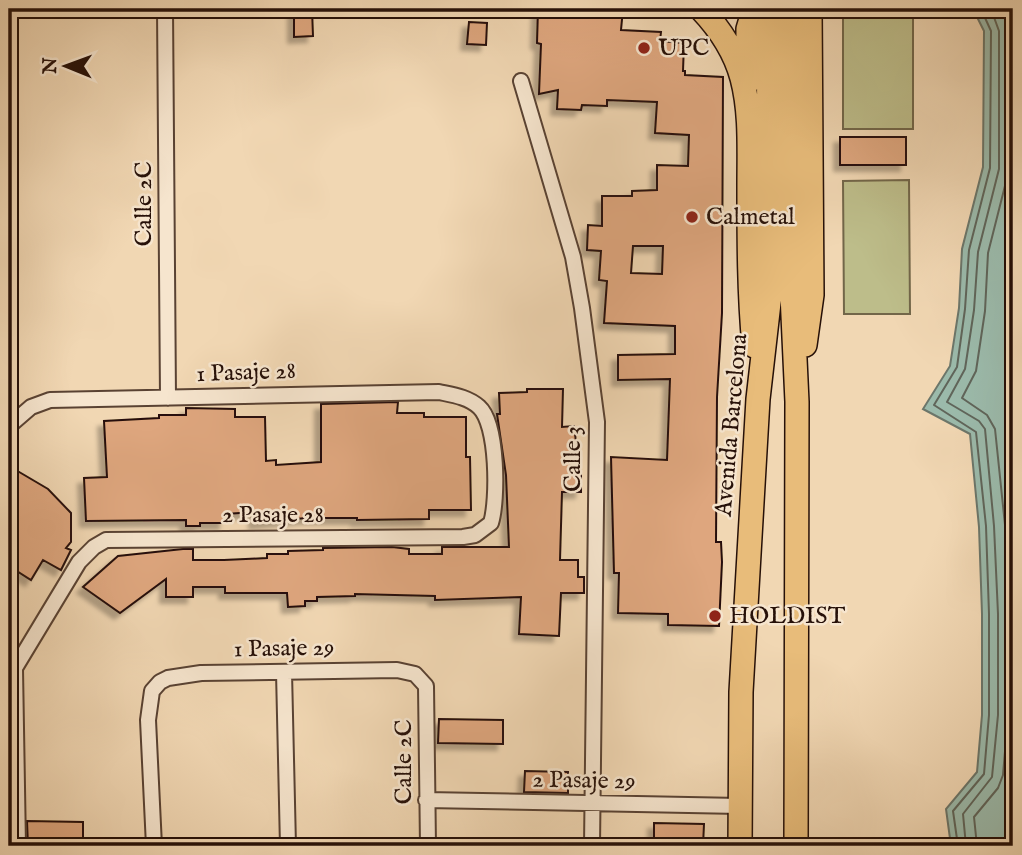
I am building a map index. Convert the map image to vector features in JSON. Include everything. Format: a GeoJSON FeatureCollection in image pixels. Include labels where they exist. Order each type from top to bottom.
{"type":"FeatureCollection","features":[{"type":"Feature","properties":{"kind":"main road"},"geometry":{"type":"LineString","coordinates":[[701,9],[718,28],[736,62],[742,79],[749,120]]}},
{"type":"Feature","properties":{"kind":"main road"},"geometry":{"type":"LineString","coordinates":[[754,9],[748,29],[750,295],[758,399]]}},
{"type":"Feature","properties":{"kind":"main road","name":"Avenida Barcelona"},"geometry":{"type":"LineString","coordinates":[[768,9],[781,294],[797,402],[796,846]]}},
{"type":"Feature","properties":{"kind":"main road","name":"Avenida Barcelona"},"geometry":{"type":"LineString","coordinates":[[740,846],[741,692],[758,399],[781,294],[790,9]]}},
{"type":"Feature","properties":{"kind":"main road"},"geometry":{"type":"LineString","coordinates":[[797,402],[812,295],[808,15]]}},
{"type":"Feature","properties":{"kind":"street","name":"Calle 2C"},"geometry":{"type":"LineString","coordinates":[[165,9],[168,398]]}},
{"type":"Feature","properties":{"kind":"street","name":"Calle 3"},"geometry":{"type":"LineString","coordinates":[[521,80],[573,257],[583,308],[597,422],[592,846]]}},
{"type":"Feature","properties":{"kind":"street","name":"1 Pasaje 28"},"geometry":{"type":"LineString","coordinates":[[12,422],[31,407],[50,400],[439,392],[467,399],[480,407],[490,428],[496,495],[491,523],[475,535]]}},
{"type":"Feature","properties":{"kind":"street","name":"2 Pasaje 28"},"geometry":{"type":"LineString","coordinates":[[12,674],[79,562],[94,547],[106,540],[475,535]]}},
{"type":"Feature","properties":{"kind":"street","name":"1 Pasaje 29"},"geometry":{"type":"LineString","coordinates":[[154,846],[148,720],[152,691],[160,682],[183,674],[397,670],[415,674],[421,679]]}},
{"type":"Feature","properties":{"kind":"street"},"geometry":{"type":"LineString","coordinates":[[284,672],[288,846]]}},
{"type":"Feature","properties":{"kind":"street"},"geometry":{"type":"LineString","coordinates":[[12,674],[18,846]]}},
{"type":"Feature","properties":{"kind":"street","name":"Calle 2C"},"geometry":{"type":"LineString","coordinates":[[421,679],[427,693],[428,846]]}},
{"type":"Feature","properties":{"kind":"street","name":"2 Pasaje 29"},"geometry":{"type":"LineString","coordinates":[[426,800],[740,806]]}},
{"type":"Feature","properties":{"kind":"green space"},"geometry":{"type":"Polygon","coordinates":[[[843,9],[913,9],[913,129],[843,129],[843,9]]]}},
{"type":"Feature","properties":{"kind":"green space"},"geometry":{"type":"Polygon","coordinates":[[[909,180],[910,314],[844,314],[843,181],[909,180]]]}},
{"type":"Feature","properties":{"kind":"water"},"geometry":{"type":"Polygon","coordinates":[[[973,9],[1013,9],[1013,846],[951,846],[946,809],[977,772],[982,715],[979,527],[970,434],[923,409],[950,366],[959,308],[962,249],[983,167],[984,31],[973,9]]]}},
{"type":"Feature","properties":{"kind":"building"},"geometry":{"type":"Polygon","coordinates":[[[294,9],[312,9],[313,36],[294,37],[294,9]]]}},
{"type":"Feature","properties":{"kind":"building"},"geometry":{"type":"Polygon","coordinates":[[[538,9],[623,9],[621,30],[661,32],[660,41],[684,43],[685,75],[723,77],[722,313],[717,397],[716,542],[721,542],[722,562],[719,626],[668,625],[668,614],[618,613],[619,573],[614,573],[611,457],[667,460],[670,379],[618,380],[618,355],[675,354],[675,326],[604,323],[607,281],[599,280],[601,251],[587,250],[588,225],[602,226],[602,196],[632,196],[632,191],[657,190],[657,165],[688,166],[689,135],[655,133],[657,102],[607,100],[607,106],[582,105],[581,110],[557,109],[558,90],[539,94],[541,44],[537,43],[538,9]],[[633,246],[631,273],[662,274],[663,246],[633,246]]]}},
{"type":"Feature","properties":{"kind":"building"},"geometry":{"type":"Polygon","coordinates":[[[469,22],[487,23],[486,45],[467,44],[469,22]]]}},
{"type":"Feature","properties":{"kind":"building"},"geometry":{"type":"Polygon","coordinates":[[[840,137],[906,137],[906,165],[840,165],[840,137]]]}},
{"type":"Feature","properties":{"kind":"building"},"geometry":{"type":"Polygon","coordinates":[[[527,389],[563,389],[562,427],[574,426],[581,466],[581,492],[562,492],[560,560],[578,560],[578,577],[584,577],[584,593],[561,593],[559,636],[519,634],[521,597],[435,600],[435,596],[355,594],[317,597],[317,601],[305,601],[305,606],[288,607],[287,593],[225,593],[225,587],[193,587],[193,597],[166,597],[166,579],[120,613],[83,587],[118,556],[183,549],[193,549],[193,560],[224,560],[267,558],[267,554],[288,554],[288,551],[323,548],[392,547],[409,549],[409,554],[442,554],[442,547],[509,547],[506,475],[497,414],[500,414],[499,393],[527,392],[527,389]]]}},
{"type":"Feature","properties":{"kind":"building"},"geometry":{"type":"Polygon","coordinates":[[[398,402],[397,413],[424,413],[424,417],[466,417],[466,457],[470,457],[471,510],[429,510],[429,519],[306,518],[255,523],[255,512],[225,514],[225,523],[200,523],[200,526],[186,526],[186,520],[86,521],[84,478],[107,477],[104,421],[186,415],[186,408],[235,409],[235,417],[265,417],[266,461],[276,460],[276,465],[321,462],[321,404],[398,402]]]}},
{"type":"Feature","properties":{"kind":"building"},"geometry":{"type":"Polygon","coordinates":[[[9,466],[48,489],[71,513],[71,542],[66,548],[71,550],[61,570],[43,560],[31,580],[9,566],[9,549],[16,537],[9,533],[9,466]]]}},
{"type":"Feature","properties":{"kind":"building"},"geometry":{"type":"Polygon","coordinates":[[[439,719],[503,720],[503,744],[438,743],[439,719]]]}},
{"type":"Feature","properties":{"kind":"building"},"geometry":{"type":"Polygon","coordinates":[[[525,771],[568,772],[568,793],[524,792],[525,771]]]}},
{"type":"Feature","properties":{"kind":"building"},"geometry":{"type":"Polygon","coordinates":[[[27,821],[83,822],[83,846],[28,846],[27,821]]]}},
{"type":"Feature","properties":{"kind":"building"},"geometry":{"type":"Polygon","coordinates":[[[654,823],[704,824],[703,846],[654,846],[654,823]]]}},
{"type":"Feature","properties":{"kind":"place","name":"UPC"},"geometry":{"type":"Point","coordinates":[644,48]}},
{"type":"Feature","properties":{"kind":"place","name":"Calmetal"},"geometry":{"type":"Point","coordinates":[692,217]}},
{"type":"Feature","properties":{"kind":"place","name":"HOLDIST"},"geometry":{"type":"Point","coordinates":[715,616]}}]}
